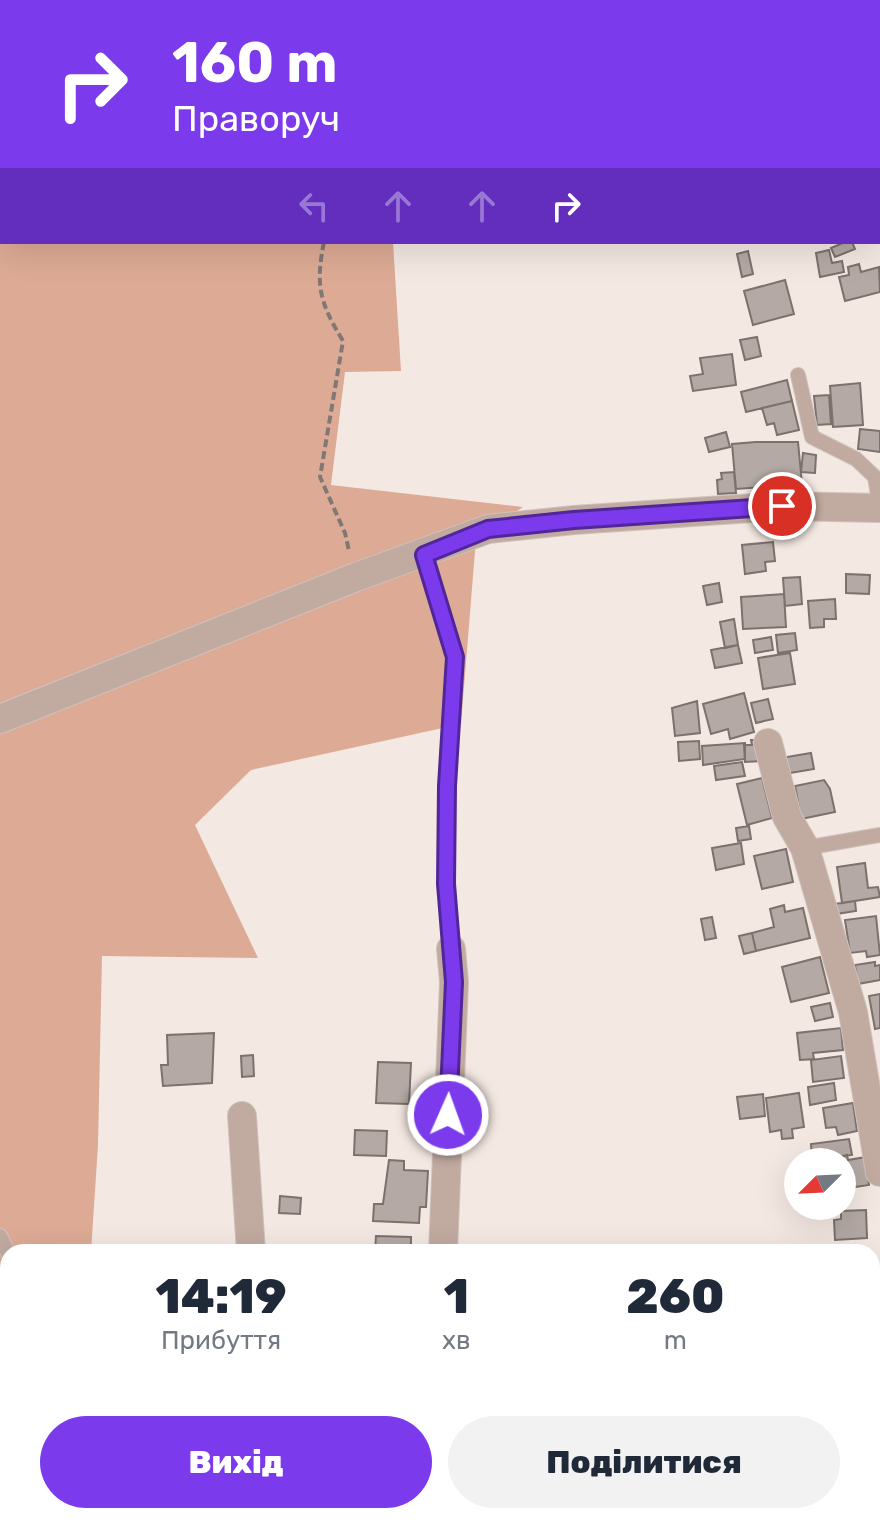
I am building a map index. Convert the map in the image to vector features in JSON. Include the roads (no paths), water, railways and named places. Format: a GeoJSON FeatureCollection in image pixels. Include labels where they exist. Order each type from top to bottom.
{"type":"FeatureCollection","features":[{"type":"Feature","properties":{"kind":"street"},"geometry":{"type":"LineString","coordinates":[[0,719],[356,577],[424,555],[488,529],[782,506],[880,508]]}},
{"type":"Feature","properties":{"kind":"street"},"geometry":{"type":"LineString","coordinates":[[768,743],[787,817],[805,848],[853,1012],[880,1172]]}},
{"type":"Feature","properties":{"kind":"street"},"geometry":{"type":"LineString","coordinates":[[443,1244],[454,982],[451,949]]}},
{"type":"Feature","properties":{"kind":"street"},"geometry":{"type":"LineString","coordinates":[[242,1116],[250,1244]]}},
{"type":"Feature","properties":{"kind":"lane"},"geometry":{"type":"LineString","coordinates":[[798,375],[812,437],[856,459],[875,477],[880,508]]}},
{"type":"Feature","properties":{"kind":"lane"},"geometry":{"type":"LineString","coordinates":[[424,555],[455,657],[447,800],[446,884],[451,949]]}},
{"type":"Feature","properties":{"kind":"lane"},"geometry":{"type":"LineString","coordinates":[[805,848],[880,835]]}}]}
